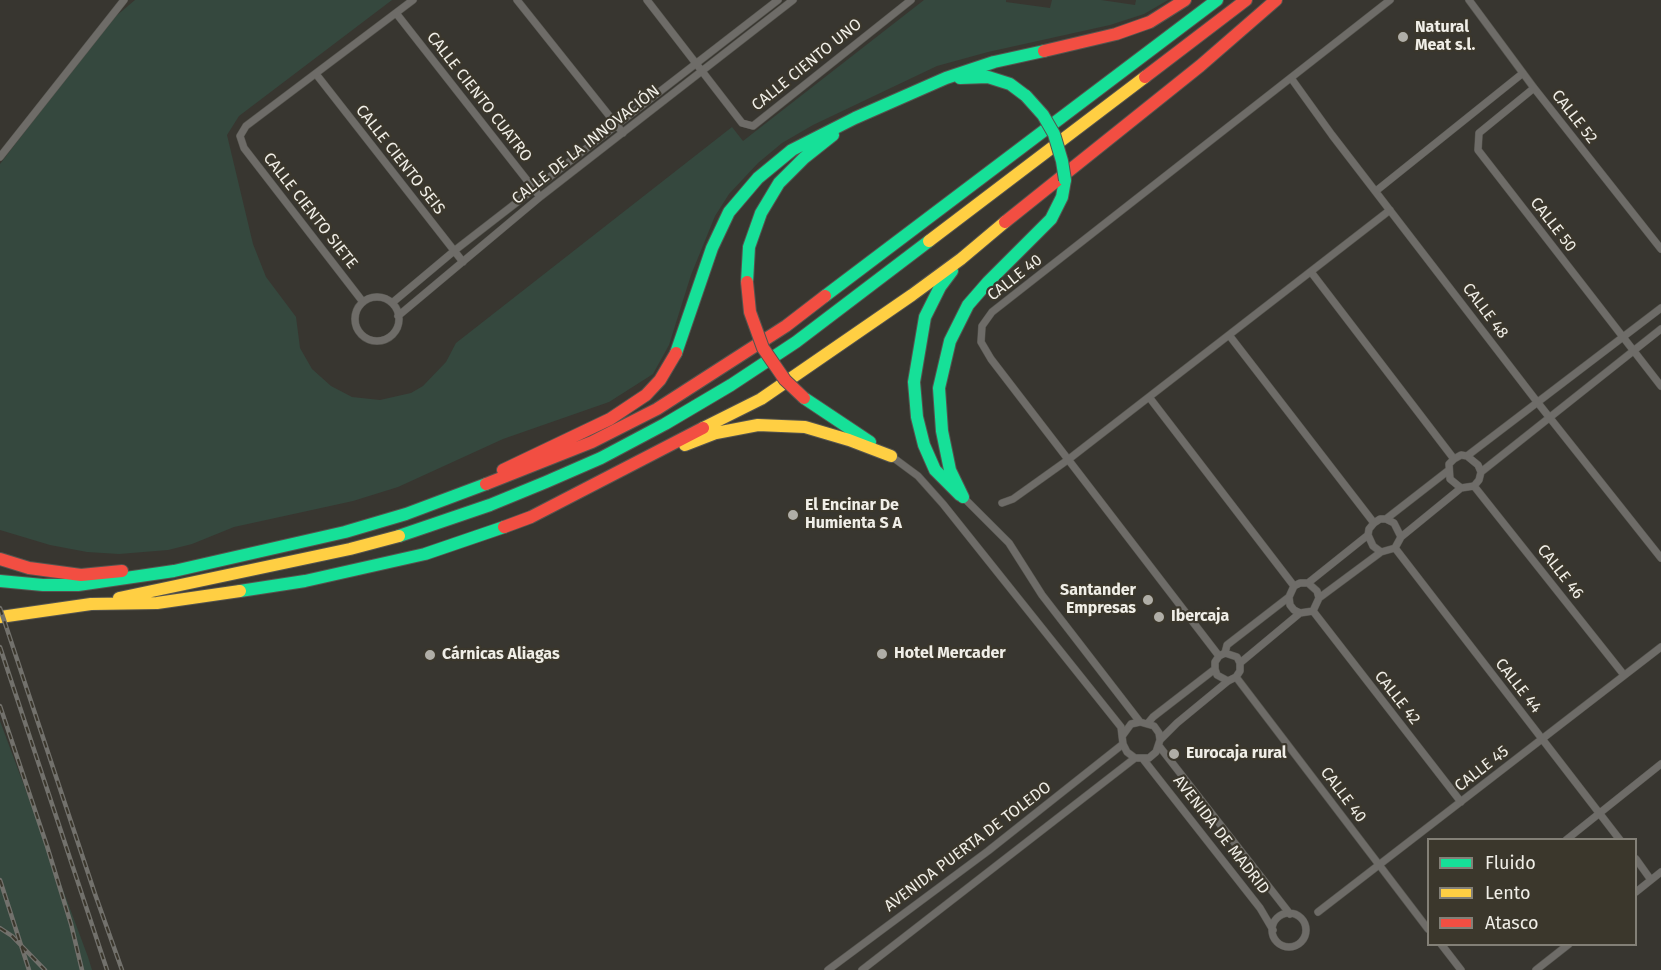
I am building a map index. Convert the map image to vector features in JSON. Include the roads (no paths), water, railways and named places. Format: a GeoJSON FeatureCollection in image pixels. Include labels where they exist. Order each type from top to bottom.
{"type":"FeatureCollection","features":[{"type":"Feature","properties":{"kind":"highway"},"geometry":{"type":"LineString","coordinates":[[0,581],[43,585],[106,582],[174,571],[295,544],[406,514],[538,465],[592,442],[657,409],[786,326],[1217,0]]}},
{"type":"Feature","properties":{"kind":"highway"},"geometry":{"type":"LineString","coordinates":[[0,617],[91,604],[350,549],[412,532],[490,505],[601,458],[731,386],[796,342],[1246,0]]}},
{"type":"Feature","properties":{"kind":"highway"},"geometry":{"type":"LineString","coordinates":[[91,604],[157,603],[305,581],[384,564],[481,536],[531,517],[617,471],[762,399],[912,295],[961,259],[1032,199],[1224,47],[1276,0]]}},
{"type":"Feature","properties":{"kind":"highway"},"geometry":{"type":"LineString","coordinates":[[406,514],[571,439],[610,419],[646,395],[674,359],[712,248],[729,212],[758,178],[792,150],[855,118],[946,78],[994,62],[1116,34],[1150,22],[1183,1]]}},
{"type":"Feature","properties":{"kind":"highway"},"geometry":{"type":"LineString","coordinates":[[946,78],[988,77],[1010,84],[1026,96],[1043,115],[1054,134],[1065,180],[1062,197],[1051,219],[968,305],[950,341],[939,388],[942,431],[950,470],[963,497]]}},
{"type":"Feature","properties":{"kind":"highway"},"geometry":{"type":"LineString","coordinates":[[855,118],[804,158],[779,183],[760,213],[749,247],[747,282],[750,312],[763,348],[784,380],[804,398],[891,456]]}},
{"type":"Feature","properties":{"kind":"highway"},"geometry":{"type":"LineString","coordinates":[[961,259],[939,286],[925,317],[914,382],[917,417],[924,445],[935,470],[963,497]]}},
{"type":"Feature","properties":{"kind":"highway"},"geometry":{"type":"LineString","coordinates":[[617,471],[716,433],[758,425],[805,427],[891,456]]}},
{"type":"Feature","properties":{"kind":"highway"},"geometry":{"type":"LineString","coordinates":[[0,559],[52,572],[99,574],[295,544]]}},
{"type":"Feature","properties":{"kind":"street"},"geometry":{"type":"LineString","coordinates":[[0,157],[123,0]]}},
{"type":"Feature","properties":{"kind":"street"},"geometry":{"type":"LineString","coordinates":[[316,74],[413,0]]}},
{"type":"Feature","properties":{"kind":"street"},"geometry":{"type":"LineString","coordinates":[[517,0],[623,133]]}},
{"type":"Feature","properties":{"kind":"street"},"geometry":{"type":"LineString","coordinates":[[647,0],[703,70]]}},
{"type":"Feature","properties":{"kind":"street","name":"CALLE DE LA INNOVACIÓN"},"geometry":{"type":"LineString","coordinates":[[392,303],[454,251],[778,0]]}},
{"type":"Feature","properties":{"kind":"street","name":"CALLE DE LA INNOVACIÓN"},"geometry":{"type":"LineString","coordinates":[[398,316],[540,197],[794,0]]}},
{"type":"Feature","properties":{"kind":"street","name":"CALLE CIENTO UNO"},"geometry":{"type":"LineString","coordinates":[[703,70],[742,123],[753,126],[910,0]]}},
{"type":"Feature","properties":{"kind":"street","name":"CALLE 40"},"geometry":{"type":"LineString","coordinates":[[1222,655],[991,359],[981,342],[982,326],[992,312],[1390,0]]}},
{"type":"Feature","properties":{"kind":"street","name":"CALLE 52"},"geometry":{"type":"LineString","coordinates":[[1469,0],[1534,88],[1661,249]]}},
{"type":"Feature","properties":{"kind":"street","name":"CALLE CIENTO CUATRO"},"geometry":{"type":"LineString","coordinates":[[396,13],[540,197]]}},
{"type":"Feature","properties":{"kind":"street"},"geometry":{"type":"LineString","coordinates":[[1376,191],[1523,73]]}},
{"type":"Feature","properties":{"kind":"street","name":"CALLE CIENTO SIETE"},"geometry":{"type":"LineString","coordinates":[[316,74],[246,126],[240,136],[244,148],[363,302]]}},
{"type":"Feature","properties":{"kind":"street","name":"CALLE CIENTO SEIS"},"geometry":{"type":"LineString","coordinates":[[316,74],[463,262]]}},
{"type":"Feature","properties":{"kind":"street","name":"CALLE 48"},"geometry":{"type":"LineString","coordinates":[[1291,78],[1538,403],[1661,558]]}},
{"type":"Feature","properties":{"kind":"street","name":"CALLE 50"},"geometry":{"type":"LineString","coordinates":[[1534,88],[1479,133],[1478,150],[1661,386]]}},
{"type":"Feature","properties":{"kind":"street"},"geometry":{"type":"LineString","coordinates":[[1002,503],[1013,499],[1069,459],[1390,210]]}},
{"type":"Feature","properties":{"kind":"street"},"geometry":{"type":"LineString","coordinates":[[1311,272],[1454,459]]}},
{"type":"Feature","properties":{"kind":"street"},"geometry":{"type":"LineString","coordinates":[[377,297],[392,303],[398,316],[398,323],[390,336],[384,340],[362,336],[355,323],[357,308],[363,302],[377,297]]}},
{"type":"Feature","properties":{"kind":"street"},"geometry":{"type":"LineString","coordinates":[[1467,456],[1661,308]]}},
{"type":"Feature","properties":{"kind":"street"},"geometry":{"type":"LineString","coordinates":[[1481,472],[1661,329]]}},
{"type":"Feature","properties":{"kind":"street"},"geometry":{"type":"LineString","coordinates":[[1229,335],[1374,523]]}},
{"type":"Feature","properties":{"kind":"street"},"geometry":{"type":"LineString","coordinates":[[1149,398],[1294,586]]}},
{"type":"Feature","properties":{"kind":"street"},"geometry":{"type":"LineString","coordinates":[[1240,663],[1299,613],[1313,611],[1319,598],[1381,552],[1395,548],[1401,537],[1461,488],[1474,486],[1481,472],[1478,465],[1467,456],[1461,455],[1449,464],[1449,470],[1450,479],[1461,488]]}},
{"type":"Feature","properties":{"kind":"street"},"geometry":{"type":"LineString","coordinates":[[891,456],[918,476],[943,504],[1120,727],[1123,744],[1127,752],[1135,758],[1149,758],[1177,723],[1236,677],[1240,671],[1237,657],[1222,655]]}},
{"type":"Feature","properties":{"kind":"street"},"geometry":{"type":"LineString","coordinates":[[1386,519],[1449,470]]}},
{"type":"Feature","properties":{"kind":"street","name":"CALLE 46"},"geometry":{"type":"LineString","coordinates":[[1474,486],[1624,675]]}},
{"type":"Feature","properties":{"kind":"street"},"geometry":{"type":"LineString","coordinates":[[963,497],[1009,543],[1042,595],[1144,722],[1159,733],[1160,743]]}},
{"type":"Feature","properties":{"kind":"street"},"geometry":{"type":"LineString","coordinates":[[1381,552],[1373,546],[1368,535],[1374,523],[1380,519],[1386,519],[1394,523],[1401,537]]}},
{"type":"Feature","properties":{"kind":"street"},"geometry":{"type":"LineString","coordinates":[[1123,735],[1131,724],[1144,722],[1153,717],[1215,669],[1227,645],[1289,597],[1294,586],[1308,583],[1368,535]]}},
{"type":"Feature","properties":{"kind":"street","name":"CALLE 44"},"geometry":{"type":"LineString","coordinates":[[1395,548],[1618,838]]}},
{"type":"Feature","properties":{"kind":"street"},"geometry":{"type":"LineString","coordinates":[[1308,583],[1317,591],[1319,598]]}},
{"type":"Feature","properties":{"kind":"street"},"geometry":{"type":"LineString","coordinates":[[1289,597],[1290,604],[1299,613]]}},
{"type":"Feature","properties":{"kind":"street","name":"CALLE 42"},"geometry":{"type":"LineString","coordinates":[[1313,611],[1461,802]]}},
{"type":"Feature","properties":{"kind":"street","name":"CALLE 45"},"geometry":{"type":"LineString","coordinates":[[1318,912],[1661,647]]}},
{"type":"Feature","properties":{"kind":"street"},"geometry":{"type":"LineString","coordinates":[[1215,669],[1217,675],[1228,681]]}},
{"type":"Feature","properties":{"kind":"street","name":"CALLE 40"},"geometry":{"type":"LineString","coordinates":[[1236,677],[1427,928]]}},
{"type":"Feature","properties":{"kind":"street","name":"AVENIDA DE MADRID"},"geometry":{"type":"LineString","coordinates":[[1160,743],[1290,914]]}},
{"type":"Feature","properties":{"kind":"street","name":"AVENIDA PUERTA DE TOLEDO"},"geometry":{"type":"LineString","coordinates":[[828,970],[988,851],[1123,744]]}},
{"type":"Feature","properties":{"kind":"street","name":"AVENIDA PUERTA DE TOLEDO"},"geometry":{"type":"LineString","coordinates":[[862,970],[1135,758]]}},
{"type":"Feature","properties":{"kind":"street","name":"AVENIDA DE MADRID"},"geometry":{"type":"LineString","coordinates":[[1143,759],[1260,908],[1273,930]]}},
{"type":"Feature","properties":{"kind":"street"},"geometry":{"type":"LineString","coordinates":[[1568,838],[1661,764]]}},
{"type":"Feature","properties":{"kind":"street"},"geometry":{"type":"LineString","coordinates":[[1637,861],[1652,880]]}},
{"type":"Feature","properties":{"kind":"street"},"geometry":{"type":"LineString","coordinates":[[1637,891],[1661,872]]}},
{"type":"Feature","properties":{"kind":"street"},"geometry":{"type":"LineString","coordinates":[[1290,914],[1300,918],[1306,926],[1305,937],[1291,947],[1280,945],[1273,930],[1280,916],[1290,914]]}},
{"type":"Feature","properties":{"kind":"street"},"geometry":{"type":"LineString","coordinates":[[1442,946],[1461,970]]}},
{"type":"Feature","properties":{"kind":"street"},"geometry":{"type":"LineString","coordinates":[[1536,970],[1568,946]]}},
{"type":"Feature","properties":{"kind":"railway"},"geometry":{"type":"LineString","coordinates":[[0,608],[122,970]]}},
{"type":"Feature","properties":{"kind":"railway"},"geometry":{"type":"LineString","coordinates":[[0,647],[107,970]]}},
{"type":"Feature","properties":{"kind":"railway"},"geometry":{"type":"LineString","coordinates":[[0,706],[47,846],[71,924],[82,970]]}},
{"type":"Feature","properties":{"kind":"railway"},"geometry":{"type":"LineString","coordinates":[[0,880],[29,970]]}},
{"type":"Feature","properties":{"kind":"railway"},"geometry":{"type":"LineString","coordinates":[[0,928],[12,936],[45,970]]}},
{"type":"Feature","properties":{"kind":"place","name":"Natural Meat s.l."},"geometry":{"type":"Point","coordinates":[1403,37]}},
{"type":"Feature","properties":{"kind":"place","name":"El Encinar De Humienta S A"},"geometry":{"type":"Point","coordinates":[793,515]}},
{"type":"Feature","properties":{"kind":"place","name":"Santander Empresas"},"geometry":{"type":"Point","coordinates":[1148,600]}},
{"type":"Feature","properties":{"kind":"place","name":"Ibercaja"},"geometry":{"type":"Point","coordinates":[1159,617]}},
{"type":"Feature","properties":{"kind":"place","name":"Hotel Mercader"},"geometry":{"type":"Point","coordinates":[882,654]}},
{"type":"Feature","properties":{"kind":"place","name":"Cárnicas Aliagas"},"geometry":{"type":"Point","coordinates":[430,655]}},
{"type":"Feature","properties":{"kind":"place","name":"Eurocaja rural"},"geometry":{"type":"Point","coordinates":[1174,754]}}]}
